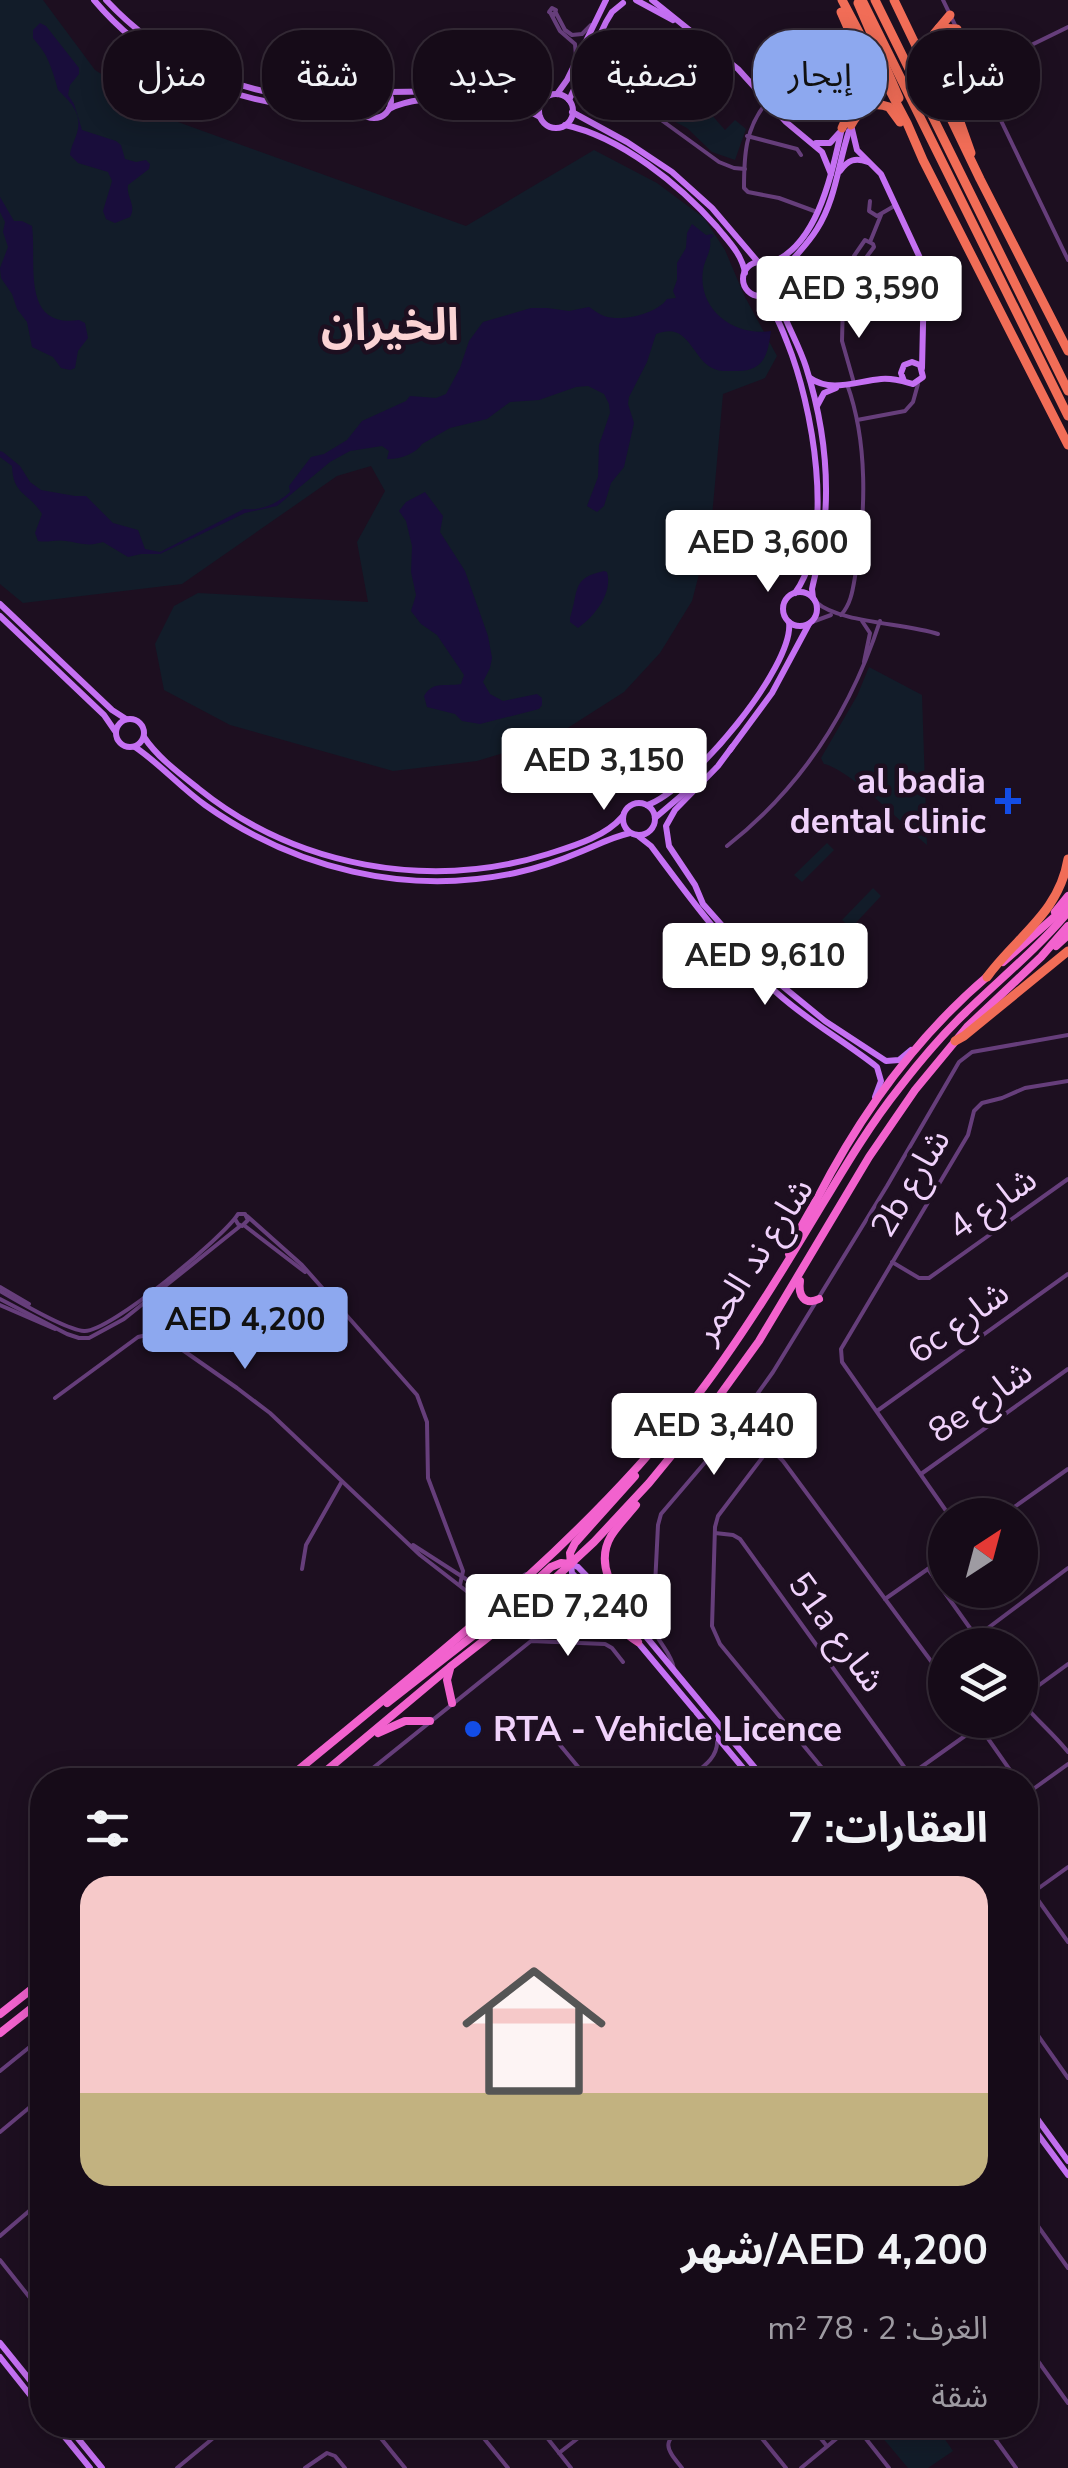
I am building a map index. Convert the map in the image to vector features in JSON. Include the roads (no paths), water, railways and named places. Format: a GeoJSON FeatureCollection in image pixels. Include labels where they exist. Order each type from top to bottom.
{"type":"FeatureCollection","features":[{"type":"Feature","properties":{"kind":"highway"},"geometry":{"type":"LineString","coordinates":[[839,0],[907,122]]}},
{"type":"Feature","properties":{"kind":"highway"},"geometry":{"type":"LineString","coordinates":[[839,0],[864,74],[847,126]]}},
{"type":"Feature","properties":{"kind":"highway"},"geometry":{"type":"LineString","coordinates":[[859,0],[923,160],[1068,445]]}},
{"type":"Feature","properties":{"kind":"highway"},"geometry":{"type":"LineString","coordinates":[[859,0],[1068,416]]}},
{"type":"Feature","properties":{"kind":"highway"},"geometry":{"type":"LineString","coordinates":[[875,0],[1068,390]]}},
{"type":"Feature","properties":{"kind":"highway"},"geometry":{"type":"LineString","coordinates":[[891,0],[1068,351]]}},
{"type":"Feature","properties":{"kind":"highway"},"geometry":{"type":"LineString","coordinates":[[950,15],[933,38],[932,46],[980,179]]}},
{"type":"Feature","properties":{"kind":"highway"},"geometry":{"type":"LineString","coordinates":[[939,28],[957,29]]}},
{"type":"Feature","properties":{"kind":"highway"},"geometry":{"type":"LineString","coordinates":[[847,126],[867,106],[889,107],[911,147],[923,160]]}},
{"type":"Feature","properties":{"kind":"highway"},"geometry":{"type":"LineString","coordinates":[[1047,308],[1068,342]]}},
{"type":"Feature","properties":{"kind":"highway"},"geometry":{"type":"LineString","coordinates":[[986,977],[1046,912],[1060,890],[1068,859]]}},
{"type":"Feature","properties":{"kind":"highway"},"geometry":{"type":"LineString","coordinates":[[955,1041],[1068,951]]}},
{"type":"Feature","properties":{"kind":"main road"},"geometry":{"type":"LineString","coordinates":[[1032,938],[1068,896]]}},
{"type":"Feature","properties":{"kind":"main road"},"geometry":{"type":"LineString","coordinates":[[788,1263],[793,1243],[870,1110],[930,1032],[955,1004],[1068,908]]}},
{"type":"Feature","properties":{"kind":"main road","name":"شارع ند الحمر"},"geometry":{"type":"LineString","coordinates":[[300,1768],[536,1570],[614,1493],[702,1388],[788,1263],[898,1088],[1068,908]]}},
{"type":"Feature","properties":{"kind":"main road","name":"شارع ند الحمر"},"geometry":{"type":"LineString","coordinates":[[330,1768],[509,1622],[649,1484],[759,1341],[914,1090],[955,1041],[1068,926]]}},
{"type":"Feature","properties":{"kind":"main road"},"geometry":{"type":"LineString","coordinates":[[1040,958],[1068,935]]}},
{"type":"Feature","properties":{"kind":"main road"},"geometry":{"type":"LineString","coordinates":[[801,1273],[801,1296],[810,1302],[819,1299]]}},
{"type":"Feature","properties":{"kind":"main road"},"geometry":{"type":"LineString","coordinates":[[338,1736],[357,1727],[497,1617],[551,1567],[560,1562],[571,1564],[570,1553],[575,1543],[664,1442],[673,1426]]}},
{"type":"Feature","properties":{"kind":"main road"},"geometry":{"type":"LineString","coordinates":[[641,1638],[610,1584],[604,1562],[609,1539],[649,1484]]}},
{"type":"Feature","properties":{"kind":"main road"},"geometry":{"type":"LineString","coordinates":[[480,1645],[490,1643],[548,1598],[567,1594],[584,1598],[641,1638]]}},
{"type":"Feature","properties":{"kind":"main road"},"geometry":{"type":"LineString","coordinates":[[450,1667],[447,1680],[452,1703]]}},
{"type":"Feature","properties":{"kind":"main road"},"geometry":{"type":"LineString","coordinates":[[448,1688],[464,1693]]}},
{"type":"Feature","properties":{"kind":"main road"},"geometry":{"type":"LineString","coordinates":[[365,1740],[400,1722],[430,1720]]}},
{"type":"Feature","properties":{"kind":"main road"},"geometry":{"type":"LineString","coordinates":[[0,2014],[30,1990]]}},
{"type":"Feature","properties":{"kind":"main road"},"geometry":{"type":"LineString","coordinates":[[0,2033],[30,2009]]}},
{"type":"Feature","properties":{"kind":"street"},"geometry":{"type":"LineString","coordinates":[[94,0],[123,30]]}},
{"type":"Feature","properties":{"kind":"street"},"geometry":{"type":"LineString","coordinates":[[106,0],[138,30]]}},
{"type":"Feature","properties":{"kind":"street"},"geometry":{"type":"LineString","coordinates":[[554,0],[553,11],[560,31],[572,42]]}},
{"type":"Feature","properties":{"kind":"street"},"geometry":{"type":"LineString","coordinates":[[592,30],[606,0]]}},
{"type":"Feature","properties":{"kind":"street"},"geometry":{"type":"LineString","coordinates":[[602,30],[619,1],[635,0],[679,22]]}},
{"type":"Feature","properties":{"kind":"street"},"geometry":{"type":"LineString","coordinates":[[652,0],[730,61],[753,86]]}},
{"type":"Feature","properties":{"kind":"street"},"geometry":{"type":"LineString","coordinates":[[943,0],[957,29]]}},
{"type":"Feature","properties":{"kind":"street"},"geometry":{"type":"LineString","coordinates":[[553,11],[574,36],[596,22]]}},
{"type":"Feature","properties":{"kind":"street"},"geometry":{"type":"LineString","coordinates":[[1040,41],[1068,27]]}},
{"type":"Feature","properties":{"kind":"street"},"geometry":{"type":"LineString","coordinates":[[552,96],[572,70]]}},
{"type":"Feature","properties":{"kind":"street"},"geometry":{"type":"LineString","coordinates":[[564,125],[571,118],[572,93]]}},
{"type":"Feature","properties":{"kind":"street"},"geometry":{"type":"LineString","coordinates":[[557,94],[569,100]]}},
{"type":"Feature","properties":{"kind":"street"},"geometry":{"type":"LineString","coordinates":[[542,120],[552,127],[580,129],[646,164],[676,187],[726,239],[742,259],[745,272]]}},
{"type":"Feature","properties":{"kind":"street"},"geometry":{"type":"LineString","coordinates":[[587,120],[672,172],[712,208],[758,262],[768,264],[777,278]]}},
{"type":"Feature","properties":{"kind":"street"},"geometry":{"type":"LineString","coordinates":[[660,120],[716,160],[745,169]]}},
{"type":"Feature","properties":{"kind":"street"},"geometry":{"type":"LineString","coordinates":[[754,120],[745,160],[746,191],[817,212]]}},
{"type":"Feature","properties":{"kind":"street"},"geometry":{"type":"LineString","coordinates":[[784,120],[824,154],[834,175]]}},
{"type":"Feature","properties":{"kind":"street"},"geometry":{"type":"LineString","coordinates":[[1001,120],[1068,260]]}},
{"type":"Feature","properties":{"kind":"street"},"geometry":{"type":"LineString","coordinates":[[807,138],[827,144],[847,126]]}},
{"type":"Feature","properties":{"kind":"street"},"geometry":{"type":"LineString","coordinates":[[847,126],[857,150],[876,166],[918,251],[923,270],[922,377],[912,404],[900,413],[857,420]]}},
{"type":"Feature","properties":{"kind":"street"},"geometry":{"type":"LineString","coordinates":[[759,296],[770,293],[777,278],[819,227],[831,200],[847,126]]}},
{"type":"Feature","properties":{"kind":"street"},"geometry":{"type":"LineString","coordinates":[[748,136],[797,149],[801,155]]}},
{"type":"Feature","properties":{"kind":"street"},"geometry":{"type":"LineString","coordinates":[[768,264],[787,254],[802,238],[834,175],[848,162],[860,159],[876,166]]}},
{"type":"Feature","properties":{"kind":"street"},"geometry":{"type":"LineString","coordinates":[[729,166],[745,160]]}},
{"type":"Feature","properties":{"kind":"street"},"geometry":{"type":"LineString","coordinates":[[870,200],[868,208],[874,216],[896,205]]}},
{"type":"Feature","properties":{"kind":"street"},"geometry":{"type":"LineString","coordinates":[[870,242],[881,215]]}},
{"type":"Feature","properties":{"kind":"street"},"geometry":{"type":"LineString","coordinates":[[864,240],[870,242],[874,247],[860,262],[854,254],[864,240]]}},
{"type":"Feature","properties":{"kind":"street"},"geometry":{"type":"LineString","coordinates":[[648,805],[693,774],[732,732],[759,694],[790,635],[784,604],[804,579],[813,547],[815,452],[807,404],[793,356],[773,311],[747,289],[743,280],[749,267],[758,262]]}},
{"type":"Feature","properties":{"kind":"street"},"geometry":{"type":"LineString","coordinates":[[774,288],[809,378],[824,462],[826,506],[812,589],[817,613],[763,707],[718,766],[672,813],[666,826],[668,842],[696,885],[703,904],[758,966],[810,1010],[889,1062],[902,1058],[930,1032]]}},
{"type":"Feature","properties":{"kind":"street"},"geometry":{"type":"LineString","coordinates":[[789,622],[801,626],[838,615],[848,607],[860,547],[862,460],[842,340],[842,302]]}},
{"type":"Feature","properties":{"kind":"street"},"geometry":{"type":"LineString","coordinates":[[883,379],[912,362],[923,346]]}},
{"type":"Feature","properties":{"kind":"street"},"geometry":{"type":"LineString","coordinates":[[912,362],[922,368]]}},
{"type":"Feature","properties":{"kind":"street"},"geometry":{"type":"LineString","coordinates":[[901,370],[912,404]]}},
{"type":"Feature","properties":{"kind":"street"},"geometry":{"type":"LineString","coordinates":[[809,378],[824,386],[883,379],[918,382]]}},
{"type":"Feature","properties":{"kind":"street"},"geometry":{"type":"LineString","coordinates":[[816,406],[827,392],[849,384]]}},
{"type":"Feature","properties":{"kind":"street"},"geometry":{"type":"LineString","coordinates":[[795,593],[806,594],[838,615],[938,634]]}},
{"type":"Feature","properties":{"kind":"street"},"geometry":{"type":"LineString","coordinates":[[0,604],[110,708],[139,722],[144,737],[155,750],[198,788],[243,819],[295,845],[366,866],[440,872],[492,867],[561,850],[606,831],[632,804],[648,805],[655,818]]}},
{"type":"Feature","properties":{"kind":"street"},"geometry":{"type":"LineString","coordinates":[[0,616],[104,715],[122,745],[135,746],[202,803],[254,836],[311,861],[372,876],[434,881],[496,876],[546,865],[650,831],[655,818],[732,747]]}},
{"type":"Feature","properties":{"kind":"street"},"geometry":{"type":"LineString","coordinates":[[858,618],[870,632],[864,666]]}},
{"type":"Feature","properties":{"kind":"street"},"geometry":{"type":"LineString","coordinates":[[727,846],[759,820],[799,776],[836,720],[864,666],[880,621]]}},
{"type":"Feature","properties":{"kind":"street"},"geometry":{"type":"LineString","coordinates":[[115,731],[126,719]]}},
{"type":"Feature","properties":{"kind":"street"},"geometry":{"type":"LineString","coordinates":[[135,746],[144,737]]}},
{"type":"Feature","properties":{"kind":"street"},"geometry":{"type":"LineString","coordinates":[[622,817],[624,826],[651,846],[726,944],[787,1002],[874,1064],[880,1072],[881,1084],[870,1110]]}},
{"type":"Feature","properties":{"kind":"street"},"geometry":{"type":"LineString","coordinates":[[674,1669],[672,1657],[653,1626],[659,1520],[664,1510],[748,1408],[819,1299],[959,1062],[980,1050],[1068,1035]]}},
{"type":"Feature","properties":{"kind":"street"},"geometry":{"type":"LineString","coordinates":[[838,1040],[848,1036]]}},
{"type":"Feature","properties":{"kind":"street","name":"2b شارع"},"geometry":{"type":"LineString","coordinates":[[877,1411],[842,1362],[841,1350],[970,1132],[973,1114],[985,1101],[1025,1088],[1068,1081]]}},
{"type":"Feature","properties":{"kind":"street","name":"شارع 4"},"geometry":{"type":"LineString","coordinates":[[892,1262],[918,1278],[929,1278],[1068,1179]]}},
{"type":"Feature","properties":{"kind":"street"},"geometry":{"type":"LineString","coordinates":[[0,1289],[77,1330],[96,1329],[137,1304],[226,1230],[239,1214],[246,1216],[294,1258],[422,1404],[427,1422],[428,1478],[463,1571],[460,1585]]}},
{"type":"Feature","properties":{"kind":"street"},"geometry":{"type":"LineString","coordinates":[[0,1302],[67,1334],[84,1338],[108,1329],[139,1308],[229,1233],[248,1222],[246,1216]]}},
{"type":"Feature","properties":{"kind":"street"},"geometry":{"type":"LineString","coordinates":[[235,1219],[316,1282]]}},
{"type":"Feature","properties":{"kind":"street","name":"6c شارع"},"geometry":{"type":"LineString","coordinates":[[877,1411],[1068,1274]]}},
{"type":"Feature","properties":{"kind":"street"},"geometry":{"type":"LineString","coordinates":[[55,1398],[138,1337],[160,1335],[262,1407],[426,1560],[475,1600],[476,1614],[471,1622],[442,1652]]}},
{"type":"Feature","properties":{"kind":"street","name":"8e شارع"},"geometry":{"type":"LineString","coordinates":[[921,1474],[1068,1369]]}},
{"type":"Feature","properties":{"kind":"street"},"geometry":{"type":"LineString","coordinates":[[802,1405],[716,1522],[713,1630],[717,1640],[822,1768]]}},
{"type":"Feature","properties":{"kind":"street"},"geometry":{"type":"LineString","coordinates":[[877,1411],[937,1498]]}},
{"type":"Feature","properties":{"kind":"street"},"geometry":{"type":"LineString","coordinates":[[770,1448],[928,1657]]}},
{"type":"Feature","properties":{"kind":"street"},"geometry":{"type":"LineString","coordinates":[[1027,1498],[1068,1468]]}},
{"type":"Feature","properties":{"kind":"street"},"geometry":{"type":"LineString","coordinates":[[302,1569],[306,1545],[342,1482]]}},
{"type":"Feature","properties":{"kind":"street","name":"51a شارع"},"geometry":{"type":"LineString","coordinates":[[715,1533],[740,1539],[905,1768]]}},
{"type":"Feature","properties":{"kind":"street"},"geometry":{"type":"LineString","coordinates":[[409,1543],[476,1587],[490,1591],[504,1588],[536,1570]]}},
{"type":"Feature","properties":{"kind":"street"},"geometry":{"type":"LineString","coordinates":[[571,1564],[572,1573],[674,1669],[754,1768]]}},
{"type":"Feature","properties":{"kind":"street"},"geometry":{"type":"LineString","coordinates":[[886,1599],[928,1568]]}},
{"type":"Feature","properties":{"kind":"street"},"geometry":{"type":"LineString","coordinates":[[987,1628],[1068,1568]]}},
{"type":"Feature","properties":{"kind":"street"},"geometry":{"type":"LineString","coordinates":[[641,1638],[742,1768]]}},
{"type":"Feature","properties":{"kind":"street"},"geometry":{"type":"LineString","coordinates":[[372,1768],[526,1644],[536,1640],[600,1644],[612,1648],[623,1662]]}},
{"type":"Feature","properties":{"kind":"street"},"geometry":{"type":"LineString","coordinates":[[1038,1686],[1068,1664]]}},
{"type":"Feature","properties":{"kind":"street"},"geometry":{"type":"LineString","coordinates":[[1038,1721],[1068,1752]]}},
{"type":"Feature","properties":{"kind":"street"},"geometry":{"type":"LineString","coordinates":[[712,1760],[718,1749],[716,1736]]}},
{"type":"Feature","properties":{"kind":"street"},"geometry":{"type":"LineString","coordinates":[[920,1768],[962,1738]]}},
{"type":"Feature","properties":{"kind":"street"},"geometry":{"type":"LineString","coordinates":[[987,1738],[1009,1768]]}},
{"type":"Feature","properties":{"kind":"street"},"geometry":{"type":"LineString","coordinates":[[555,1739],[579,1768]]}},
{"type":"Feature","properties":{"kind":"street"},"geometry":{"type":"LineString","coordinates":[[702,1768],[722,1756],[738,1763]]}},
{"type":"Feature","properties":{"kind":"street"},"geometry":{"type":"LineString","coordinates":[[1038,1785],[1068,1764]]}},
{"type":"Feature","properties":{"kind":"street"},"geometry":{"type":"LineString","coordinates":[[1038,1888],[1068,1867]]}},
{"type":"Feature","properties":{"kind":"street"},"geometry":{"type":"LineString","coordinates":[[1038,1899],[1068,1942]]}},
{"type":"Feature","properties":{"kind":"street"},"geometry":{"type":"LineString","coordinates":[[1038,2035],[1068,2078]]}},
{"type":"Feature","properties":{"kind":"street"},"geometry":{"type":"LineString","coordinates":[[0,2071],[30,2047]]}},
{"type":"Feature","properties":{"kind":"street"},"geometry":{"type":"LineString","coordinates":[[0,2132],[30,2107]]}},
{"type":"Feature","properties":{"kind":"street"},"geometry":{"type":"LineString","coordinates":[[1038,2120],[1068,2162]]}},
{"type":"Feature","properties":{"kind":"street"},"geometry":{"type":"LineString","coordinates":[[1038,2135],[1068,2175]]}},
{"type":"Feature","properties":{"kind":"street"},"geometry":{"type":"LineString","coordinates":[[0,2236],[30,2210]]}},
{"type":"Feature","properties":{"kind":"street"},"geometry":{"type":"LineString","coordinates":[[1038,2226],[1068,2268]]}},
{"type":"Feature","properties":{"kind":"street"},"geometry":{"type":"LineString","coordinates":[[0,2260],[30,2297]]}},
{"type":"Feature","properties":{"kind":"street"},"geometry":{"type":"LineString","coordinates":[[0,2343],[30,2380]]}},
{"type":"Feature","properties":{"kind":"street"},"geometry":{"type":"LineString","coordinates":[[0,2357],[30,2395]]}},
{"type":"Feature","properties":{"kind":"street"},"geometry":{"type":"LineString","coordinates":[[1038,2361],[1068,2404]]}},
{"type":"Feature","properties":{"kind":"street"},"geometry":{"type":"LineString","coordinates":[[20,2368],[30,2369]]}},
{"type":"Feature","properties":{"kind":"street"},"geometry":{"type":"LineString","coordinates":[[66,2438],[90,2468]]}},
{"type":"Feature","properties":{"kind":"street"},"geometry":{"type":"LineString","coordinates":[[78,2438],[102,2468]]}},
{"type":"Feature","properties":{"kind":"street"},"geometry":{"type":"LineString","coordinates":[[178,2468],[213,2438]]}},
{"type":"Feature","properties":{"kind":"street"},"geometry":{"type":"LineString","coordinates":[[381,2438],[405,2468]]}},
{"type":"Feature","properties":{"kind":"street"},"geometry":{"type":"LineString","coordinates":[[484,2438],[508,2468]]}},
{"type":"Feature","properties":{"kind":"street"},"geometry":{"type":"LineString","coordinates":[[547,2438],[572,2468]]}},
{"type":"Feature","properties":{"kind":"street"},"geometry":{"type":"LineString","coordinates":[[559,2453],[578,2438]]}},
{"type":"Feature","properties":{"kind":"street"},"geometry":{"type":"LineString","coordinates":[[669,2438],[669,2451],[682,2468]]}},
{"type":"Feature","properties":{"kind":"street"},"geometry":{"type":"LineString","coordinates":[[762,2438],[786,2468]]}},
{"type":"Feature","properties":{"kind":"street"},"geometry":{"type":"LineString","coordinates":[[820,2438],[826,2446]]}},
{"type":"Feature","properties":{"kind":"street"},"geometry":{"type":"LineString","coordinates":[[801,2468],[837,2438]]}},
{"type":"Feature","properties":{"kind":"street"},"geometry":{"type":"LineString","coordinates":[[865,2438],[889,2468]]}},
{"type":"Feature","properties":{"kind":"street"},"geometry":{"type":"LineString","coordinates":[[994,2438],[1016,2468]]}},
{"type":"Feature","properties":{"kind":"street"},"geometry":{"type":"LineString","coordinates":[[305,2468],[327,2453],[345,2468]]}},
{"type":"Feature","properties":{"kind":"place","name":"al badia dental clinic"},"geometry":{"type":"Point","coordinates":[1008,801]}},
{"type":"Feature","properties":{"kind":"place","name":"RTA - Vehicle Licence"},"geometry":{"type":"Point","coordinates":[473,1729]}},
{"type":"Feature","properties":{"kind":"district","name":"الخيران"},"geometry":{"type":"Point","coordinates":[390,324]}}]}
